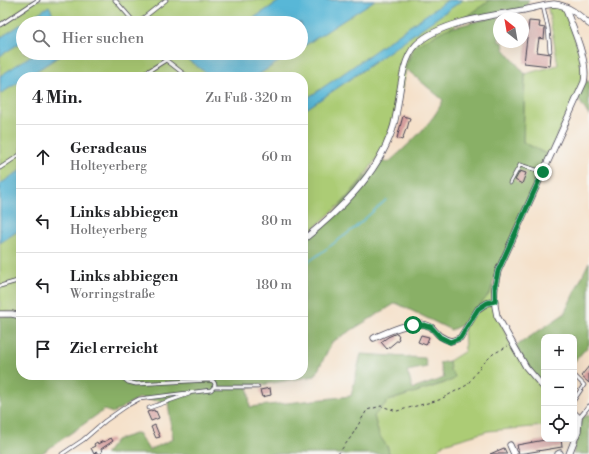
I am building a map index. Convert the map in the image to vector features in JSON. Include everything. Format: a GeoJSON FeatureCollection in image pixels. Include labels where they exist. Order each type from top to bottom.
{"type":"FeatureCollection","features":[{"type":"Feature","properties":{"kind":"street"},"geometry":{"type":"LineString","coordinates":[[308,236],[326,221],[346,200],[378,160],[392,131],[397,116],[404,69],[408,58],[415,46],[423,39],[460,23],[542,6],[554,2],[565,7],[588,22]]}},
{"type":"Feature","properties":{"kind":"street"},"geometry":{"type":"LineString","coordinates":[[541,384],[526,367],[497,316],[495,285],[498,271],[584,82],[586,70],[565,7]]}},
{"type":"Feature","properties":{"kind":"street"},"geometry":{"type":"LineString","coordinates":[[374,338],[401,327],[424,325],[431,327],[440,337],[450,342],[460,338],[478,309],[487,303],[495,301]]}},
{"type":"Feature","properties":{"kind":"street"},"geometry":{"type":"LineString","coordinates":[[0,314],[16,315]]}},
{"type":"Feature","properties":{"kind":"street"},"geometry":{"type":"LineString","coordinates":[[569,454],[578,431],[579,418]]}},
{"type":"Feature","properties":{"kind":"street"},"geometry":{"type":"LineString","coordinates":[[510,445],[514,454]]}},
{"type":"Feature","properties":{"kind":"lane"},"geometry":{"type":"LineString","coordinates":[[0,25],[38,0]]}},
{"type":"Feature","properties":{"kind":"lane"},"geometry":{"type":"LineString","coordinates":[[115,0],[130,16]]}},
{"type":"Feature","properties":{"kind":"lane"},"geometry":{"type":"LineString","coordinates":[[145,16],[166,0]]}},
{"type":"Feature","properties":{"kind":"lane"},"geometry":{"type":"LineString","coordinates":[[542,6],[548,28],[550,51]]}},
{"type":"Feature","properties":{"kind":"lane"},"geometry":{"type":"LineString","coordinates":[[147,72],[166,60],[182,72]]}},
{"type":"Feature","properties":{"kind":"lane"},"geometry":{"type":"LineString","coordinates":[[0,168],[16,157]]}},
{"type":"Feature","properties":{"kind":"lane"},"geometry":{"type":"LineString","coordinates":[[510,182],[520,165],[543,172]]}},
{"type":"Feature","properties":{"kind":"lane"},"geometry":{"type":"LineString","coordinates":[[0,286],[16,281]]}},
{"type":"Feature","properties":{"kind":"lane"},"geometry":{"type":"LineString","coordinates":[[577,378],[584,385],[577,396]]}},
{"type":"Feature","properties":{"kind":"lane"},"geometry":{"type":"LineString","coordinates":[[126,380],[136,384],[208,380],[213,381],[215,384],[214,387]]}},
{"type":"Feature","properties":{"kind":"lane"},"geometry":{"type":"LineString","coordinates":[[62,454],[105,421],[139,399],[211,390],[214,387],[258,387]]}},
{"type":"Feature","properties":{"kind":"lane"},"geometry":{"type":"LineString","coordinates":[[149,408],[195,392]]}},
{"type":"Feature","properties":{"kind":"lane"},"geometry":{"type":"LineString","coordinates":[[579,418],[589,406]]}},
{"type":"Feature","properties":{"kind":"path"},"geometry":{"type":"LineString","coordinates":[[338,454],[351,437],[367,410],[381,406],[398,411],[439,400],[468,384],[480,367],[493,354],[512,344]]}},
{"type":"Feature","properties":{"kind":"green space"},"geometry":{"type":"Polygon","coordinates":[[[0,0],[490,0],[460,22],[410,52],[396,115],[384,148],[363,178],[343,202],[308,234],[308,72],[16,72],[16,313],[0,312],[0,0]]]}},
{"type":"Feature","properties":{"kind":"green space"},"geometry":{"type":"Polygon","coordinates":[[[490,0],[529,0],[525,9],[510,12],[493,12],[493,15],[460,22],[490,0]]]}},
{"type":"Feature","properties":{"kind":"green space"},"geometry":{"type":"Polygon","coordinates":[[[554,4],[564,8],[582,59],[585,76],[548,155],[523,142],[525,74],[558,65],[548,8],[554,4]]]}},
{"type":"Feature","properties":{"kind":"green space"},"geometry":{"type":"Polygon","coordinates":[[[493,17],[493,48],[504,48],[525,74],[523,142],[548,155],[496,273],[490,293],[464,324],[451,330],[396,303],[332,342],[315,376],[308,377],[308,237],[327,222],[379,161],[389,162],[412,141],[427,125],[443,100],[405,68],[415,46],[446,29],[493,17]]]}},
{"type":"Feature","properties":{"kind":"green space"},"geometry":{"type":"Polygon","coordinates":[[[589,81],[589,116],[577,97],[584,82],[589,81]]]}},
{"type":"Feature","properties":{"kind":"green space"},"geometry":{"type":"Polygon","coordinates":[[[589,262],[589,345],[577,359],[577,334],[541,334],[541,383],[534,377],[516,346],[564,314],[589,262]]]}},
{"type":"Feature","properties":{"kind":"green space"},"geometry":{"type":"Polygon","coordinates":[[[494,285],[494,306],[510,342],[541,384],[541,426],[488,431],[444,444],[433,454],[389,454],[388,448],[379,436],[374,416],[388,401],[445,383],[450,370],[449,361],[465,351],[464,324],[490,293],[494,285]]]}},
{"type":"Feature","properties":{"kind":"green space"},"geometry":{"type":"Polygon","coordinates":[[[0,316],[16,317],[16,380],[127,380],[132,383],[128,380],[291,380],[248,387],[250,407],[351,396],[361,354],[425,358],[427,367],[407,371],[413,389],[444,378],[439,363],[449,361],[450,370],[455,376],[453,380],[388,401],[374,416],[379,435],[388,448],[389,454],[105,454],[116,440],[138,433],[149,450],[173,439],[168,402],[139,398],[113,413],[104,410],[41,454],[0,454],[0,316]]]}},
{"type":"Feature","properties":{"kind":"green space"},"geometry":{"type":"Polygon","coordinates":[[[589,415],[589,454],[573,454],[581,420],[583,417],[589,415]]]}},
{"type":"Feature","properties":{"kind":"water"},"geometry":{"type":"Polygon","coordinates":[[[281,0],[375,0],[308,43],[308,16],[257,16],[281,0]]]}},
{"type":"Feature","properties":{"kind":"water"},"geometry":{"type":"Polygon","coordinates":[[[448,0],[463,0],[308,108],[308,98],[448,0]]]}},
{"type":"Feature","properties":{"kind":"water"},"geometry":{"type":"Polygon","coordinates":[[[49,6],[54,16],[34,16],[49,6]]]}},
{"type":"Feature","properties":{"kind":"water"},"geometry":{"type":"Polygon","coordinates":[[[16,28],[16,46],[0,56],[0,38],[16,28]]]}},
{"type":"Feature","properties":{"kind":"water"},"geometry":{"type":"Polygon","coordinates":[[[24,60],[53,60],[35,72],[16,72],[16,84],[0,94],[0,76],[24,60]]]}},
{"type":"Feature","properties":{"kind":"water"},"geometry":{"type":"Polygon","coordinates":[[[188,60],[281,60],[263,72],[205,72],[188,60]]]}},
{"type":"Feature","properties":{"kind":"water"},"geometry":{"type":"Polygon","coordinates":[[[16,173],[16,232],[0,243],[0,184],[16,173]]]}},
{"type":"Feature","properties":{"kind":"building"},"geometry":{"type":"Polygon","coordinates":[[[529,21],[540,22],[539,27],[545,28],[544,39],[539,38],[537,52],[551,54],[550,66],[524,63],[526,48],[529,48],[529,21]]]}},
{"type":"Feature","properties":{"kind":"building"},"geometry":{"type":"Polygon","coordinates":[[[403,116],[410,118],[402,140],[397,138],[403,116]]]}},
{"type":"Feature","properties":{"kind":"building"},"geometry":{"type":"Polygon","coordinates":[[[520,171],[526,173],[522,184],[515,180],[520,171]]]}},
{"type":"Feature","properties":{"kind":"building"},"geometry":{"type":"Polygon","coordinates":[[[397,333],[399,339],[387,349],[381,342],[397,333]]]}},
{"type":"Feature","properties":{"kind":"building"},"geometry":{"type":"Polygon","coordinates":[[[421,335],[429,337],[426,345],[418,342],[421,335]]]}},
{"type":"Feature","properties":{"kind":"building"},"geometry":{"type":"Polygon","coordinates":[[[589,366],[589,383],[581,376],[589,366]]]}},
{"type":"Feature","properties":{"kind":"building"},"geometry":{"type":"Polygon","coordinates":[[[270,388],[271,395],[262,397],[260,390],[270,388]]]}},
{"type":"Feature","properties":{"kind":"building"},"geometry":{"type":"Polygon","coordinates":[[[154,410],[159,418],[151,421],[147,412],[154,410]]]}},
{"type":"Feature","properties":{"kind":"building"},"geometry":{"type":"Polygon","coordinates":[[[155,425],[160,437],[156,438],[151,427],[155,425]]]}},
{"type":"Feature","properties":{"kind":"building"},"geometry":{"type":"Polygon","coordinates":[[[111,438],[113,441],[101,449],[102,452],[99,454],[96,452],[94,454],[91,448],[95,446],[94,444],[97,442],[98,444],[103,441],[104,442],[111,438]]]}},
{"type":"Feature","properties":{"kind":"building"},"geometry":{"type":"Polygon","coordinates":[[[541,441],[541,442],[561,442],[562,447],[519,454],[517,445],[541,441]]]}},
{"type":"Feature","properties":{"kind":"building"},"geometry":{"type":"Polygon","coordinates":[[[504,448],[507,454],[490,454],[504,448]]]}},
{"type":"Feature","properties":{"kind":"waterway"},"geometry":{"type":"LineString","coordinates":[[308,262],[352,230],[386,200]]}},
{"type":"Feature","properties":{"kind":"route"},"geometry":{"type":"LineString","coordinates":[[413,325],[424,325],[431,327],[440,337],[450,342],[460,338],[469,321],[478,309],[487,303],[495,301],[495,285],[498,271],[543,172]]}}]}
